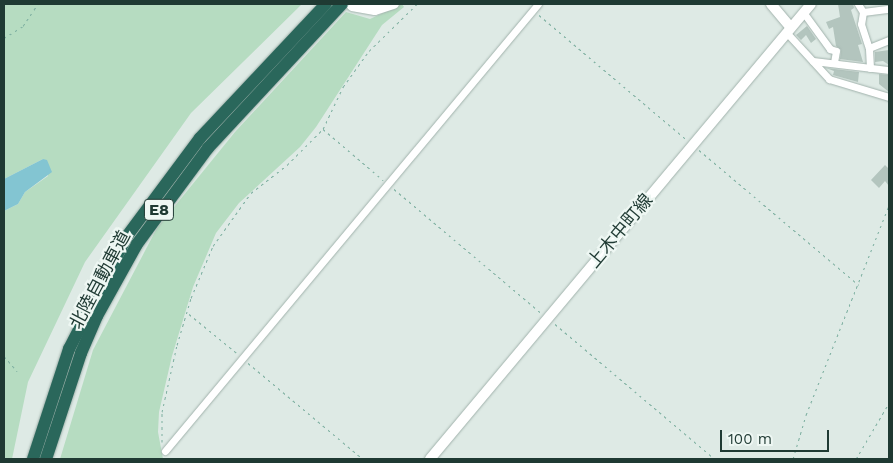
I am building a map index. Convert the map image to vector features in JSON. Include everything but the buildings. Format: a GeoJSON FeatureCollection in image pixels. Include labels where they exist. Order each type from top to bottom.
{"type":"FeatureCollection","features":[{"type":"Feature","properties":{"kind":"highway","name":"北陸自動車道"},"geometry":{"type":"LineString","coordinates":[[33,459],[69,349],[127,236],[200,138],[326,4]]}},
{"type":"Feature","properties":{"kind":"highway","name":"北陸自動車道"},"geometry":{"type":"LineString","coordinates":[[46,459],[66,392],[91,331],[146,230],[208,148],[347,5]]}},
{"type":"Feature","properties":{"kind":"main road"},"geometry":{"type":"LineString","coordinates":[[347,5],[376,10],[394,4]]}},
{"type":"Feature","properties":{"kind":"main road"},"geometry":{"type":"LineString","coordinates":[[771,4],[788,30]]}},
{"type":"Feature","properties":{"kind":"main road","name":"上木中町線"},"geometry":{"type":"LineString","coordinates":[[430,459],[811,4]]}},
{"type":"Feature","properties":{"kind":"street"},"geometry":{"type":"LineString","coordinates":[[165,451],[538,4]]}},
{"type":"Feature","properties":{"kind":"street"},"geometry":{"type":"LineString","coordinates":[[858,4],[863,12],[861,24],[869,48],[870,68]]}},
{"type":"Feature","properties":{"kind":"street"},"geometry":{"type":"LineString","coordinates":[[863,12],[889,9]]}},
{"type":"Feature","properties":{"kind":"street"},"geometry":{"type":"LineString","coordinates":[[803,12],[830,49],[836,51],[834,62]]}},
{"type":"Feature","properties":{"kind":"street"},"geometry":{"type":"LineString","coordinates":[[788,30],[829,80],[889,98]]}},
{"type":"Feature","properties":{"kind":"street"},"geometry":{"type":"LineString","coordinates":[[869,48],[889,40]]}},
{"type":"Feature","properties":{"kind":"street"},"geometry":{"type":"LineString","coordinates":[[813,61],[889,70]]}},
{"type":"Feature","properties":{"kind":"path"},"geometry":{"type":"LineString","coordinates":[[4,38],[23,26],[38,4]]}},
{"type":"Feature","properties":{"kind":"path"},"geometry":{"type":"LineString","coordinates":[[165,451],[160,428],[162,412],[188,313],[212,246],[226,224],[251,193],[287,165],[323,129],[343,87],[369,51],[417,4]]}},
{"type":"Feature","properties":{"kind":"path"},"geometry":{"type":"LineString","coordinates":[[323,129],[715,459]]}},
{"type":"Feature","properties":{"kind":"path"},"geometry":{"type":"LineString","coordinates":[[793,459],[806,415],[889,206]]}},
{"type":"Feature","properties":{"kind":"path"},"geometry":{"type":"LineString","coordinates":[[188,313],[363,459]]}},
{"type":"Feature","properties":{"kind":"path"},"geometry":{"type":"LineString","coordinates":[[4,356],[16,371]]}},
{"type":"Feature","properties":{"kind":"path"},"geometry":{"type":"LineString","coordinates":[[856,459],[889,403]]}},
{"type":"Feature","properties":{"kind":"green space"},"geometry":{"type":"Polygon","coordinates":[[[4,4],[302,4],[191,113],[85,262],[28,382],[12,459],[4,459],[4,211],[18,204],[25,192],[48,176],[43,159],[4,179],[4,4]]]}},
{"type":"Feature","properties":{"kind":"green space"},"geometry":{"type":"Polygon","coordinates":[[[402,4],[404,7],[382,25],[316,127],[300,147],[239,203],[216,233],[193,287],[172,356],[159,412],[158,432],[163,459],[60,459],[93,350],[157,228],[235,132],[346,12],[370,19],[402,4]]]}},
{"type":"Feature","properties":{"kind":"water"},"geometry":{"type":"Polygon","coordinates":[[[43,159],[47,160],[52,172],[25,192],[18,204],[4,211],[4,179],[43,159]]]}}]}
